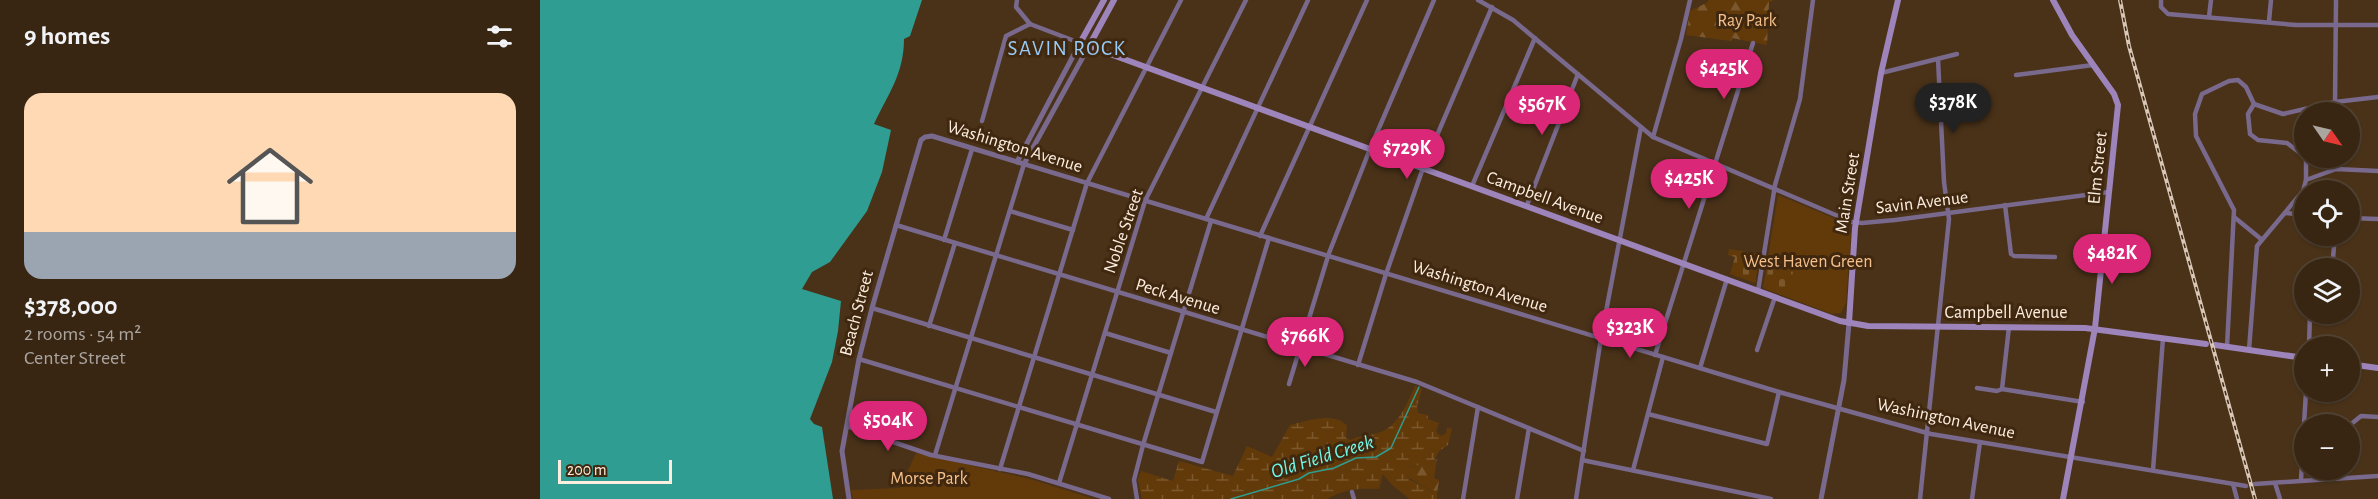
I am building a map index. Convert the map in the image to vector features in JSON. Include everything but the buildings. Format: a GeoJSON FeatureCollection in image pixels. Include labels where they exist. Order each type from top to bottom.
{"type":"FeatureCollection","features":[{"type":"Feature","properties":{"kind":"main road"},"geometry":{"type":"LineString","coordinates":[[1080,43],[1104,0]]}},
{"type":"Feature","properties":{"kind":"main road"},"geometry":{"type":"LineString","coordinates":[[1089,46],[1114,0]]}},
{"type":"Feature","properties":{"kind":"main road","name":"Main Street"},"geometry":{"type":"LineString","coordinates":[[1849,323],[1857,223],[1881,73],[1898,0]]}},
{"type":"Feature","properties":{"kind":"main road","name":"Elm Street"},"geometry":{"type":"LineString","coordinates":[[2053,0],[2063,21],[2114,94],[2118,105],[2095,328],[2083,402],[2062,499]]}},
{"type":"Feature","properties":{"kind":"main road","name":"Campbell Avenue"},"geometry":{"type":"LineString","coordinates":[[1080,43],[1849,323],[1868,326],[2095,328],[2206,344]]}},
{"type":"Feature","properties":{"kind":"main road"},"geometry":{"type":"LineString","coordinates":[[2215,345],[2294,357]]}},
{"type":"Feature","properties":{"kind":"main road"},"geometry":{"type":"LineString","coordinates":[[2360,366],[2378,368]]}},
{"type":"Feature","properties":{"kind":"street"},"geometry":{"type":"LineString","coordinates":[[982,121],[1006,36],[1030,24],[1016,7],[1017,0]]}},
{"type":"Feature","properties":{"kind":"street"},"geometry":{"type":"LineString","coordinates":[[1000,469],[1087,183],[1181,0]]}},
{"type":"Feature","properties":{"kind":"street","name":"Noble Street"},"geometry":{"type":"LineString","coordinates":[[1059,483],[1145,201],[1246,0]]}},
{"type":"Feature","properties":{"kind":"street"},"geometry":{"type":"LineString","coordinates":[[1137,499],[1134,480],[1143,445],[1209,220],[1308,0]]}},
{"type":"Feature","properties":{"kind":"street"},"geometry":{"type":"LineString","coordinates":[[1260,236],[1367,0]]}},
{"type":"Feature","properties":{"kind":"street"},"geometry":{"type":"LineString","coordinates":[[1289,384],[1328,256],[1370,149],[1434,0]]}},
{"type":"Feature","properties":{"kind":"street","name":"Savin Avenue"},"geometry":{"type":"LineString","coordinates":[[1478,0],[1513,20],[1653,137],[1857,223],[2109,192]]}},
{"type":"Feature","properties":{"kind":"street"},"geometry":{"type":"LineString","coordinates":[[1653,137],[1682,39],[1689,0]]}},
{"type":"Feature","properties":{"kind":"street"},"geometry":{"type":"LineString","coordinates":[[1758,291],[1775,190],[1800,99],[1813,0]]}},
{"type":"Feature","properties":{"kind":"street"},"geometry":{"type":"LineString","coordinates":[[2161,0],[2161,7],[2168,14],[2296,25],[2378,25]]}},
{"type":"Feature","properties":{"kind":"street"},"geometry":{"type":"LineString","coordinates":[[2209,16],[2211,0]]}},
{"type":"Feature","properties":{"kind":"street"},"geometry":{"type":"LineString","coordinates":[[2269,21],[2271,0]]}},
{"type":"Feature","properties":{"kind":"street"},"geometry":{"type":"LineString","coordinates":[[2336,0],[2335,102],[2378,97]]}},
{"type":"Feature","properties":{"kind":"street"},"geometry":{"type":"LineString","coordinates":[[1358,365],[1386,274],[1423,168],[1492,7]]}},
{"type":"Feature","properties":{"kind":"street","name":"Campbell Avenue"},"geometry":{"type":"LineString","coordinates":[[1030,24],[1080,43]]}},
{"type":"Feature","properties":{"kind":"street"},"geometry":{"type":"LineString","coordinates":[[1472,186],[1534,38]]}},
{"type":"Feature","properties":{"kind":"street"},"geometry":{"type":"LineString","coordinates":[[1017,162],[1080,43]]}},
{"type":"Feature","properties":{"kind":"street"},"geometry":{"type":"LineString","coordinates":[[1655,355],[1753,43]]}},
{"type":"Feature","properties":{"kind":"street"},"geometry":{"type":"LineString","coordinates":[[935,455],[1024,164],[1089,46]]}},
{"type":"Feature","properties":{"kind":"street"},"geometry":{"type":"LineString","coordinates":[[1881,73],[1958,54]]}},
{"type":"Feature","properties":{"kind":"street"},"geometry":{"type":"LineString","coordinates":[[1920,499],[1949,219],[1944,182],[1938,59]]}},
{"type":"Feature","properties":{"kind":"street"},"geometry":{"type":"LineString","coordinates":[[2016,75],[2093,64]]}},
{"type":"Feature","properties":{"kind":"street"},"geometry":{"type":"LineString","coordinates":[[1527,206],[1578,74]]}},
{"type":"Feature","properties":{"kind":"street"},"geometry":{"type":"LineString","coordinates":[[2227,347],[2234,217],[2232,202],[2198,143],[2195,130],[2196,107],[2205,93],[2229,81],[2238,80],[2246,87],[2254,104],[2283,114],[2294,111]]}},
{"type":"Feature","properties":{"kind":"street"},"geometry":{"type":"LineString","coordinates":[[2254,104],[2248,114],[2250,134],[2258,140],[2287,143],[2294,148]]}},
{"type":"Feature","properties":{"kind":"street"},"geometry":{"type":"LineString","coordinates":[[1576,499],[1601,338],[1641,128]]}},
{"type":"Feature","properties":{"kind":"street","name":"Washington Avenue"},"geometry":{"type":"LineString","coordinates":[[923,138],[932,136],[1838,410],[1927,433],[2246,486]]}},
{"type":"Feature","properties":{"kind":"street","name":"Beach Street"},"geometry":{"type":"LineString","coordinates":[[849,499],[843,462],[859,359],[923,138]]}},
{"type":"Feature","properties":{"kind":"street"},"geometry":{"type":"LineString","coordinates":[[944,240],[972,149]]}},
{"type":"Feature","properties":{"kind":"street"},"geometry":{"type":"LineString","coordinates":[[2305,168],[2306,180],[2339,169],[2378,171]]}},
{"type":"Feature","properties":{"kind":"street"},"geometry":{"type":"LineString","coordinates":[[2249,350],[2256,248],[2261,239],[2294,203]]}},
{"type":"Feature","properties":{"kind":"street"},"geometry":{"type":"LineString","coordinates":[[2005,205],[2011,254],[2055,257]]}},
{"type":"Feature","properties":{"kind":"street"},"geometry":{"type":"LineString","coordinates":[[1010,211],[1072,230]]}},
{"type":"Feature","properties":{"kind":"street"},"geometry":{"type":"LineString","coordinates":[[2285,213],[2294,214]]}},
{"type":"Feature","properties":{"kind":"street"},"geometry":{"type":"LineString","coordinates":[[2234,217],[2261,239]]}},
{"type":"Feature","properties":{"kind":"street"},"geometry":{"type":"LineString","coordinates":[[2360,218],[2378,219]]}},
{"type":"Feature","properties":{"kind":"street","name":"Peck Avenue"},"geometry":{"type":"LineString","coordinates":[[896,225],[1417,382],[1584,451]]}},
{"type":"Feature","properties":{"kind":"street"},"geometry":{"type":"LineString","coordinates":[[859,359],[1202,462],[1269,238]]}},
{"type":"Feature","properties":{"kind":"street"},"geometry":{"type":"LineString","coordinates":[[929,326],[955,243]]}},
{"type":"Feature","properties":{"kind":"street"},"geometry":{"type":"LineString","coordinates":[[2333,258],[2334,246]]}},
{"type":"Feature","properties":{"kind":"street"},"geometry":{"type":"LineString","coordinates":[[1700,368],[1727,279]]}},
{"type":"Feature","properties":{"kind":"street"},"geometry":{"type":"LineString","coordinates":[[1756,350],[1775,297]]}},
{"type":"Feature","properties":{"kind":"street"},"geometry":{"type":"LineString","coordinates":[[872,308],[1216,412]]}},
{"type":"Feature","properties":{"kind":"street","name":"Main Street"},"geometry":{"type":"LineString","coordinates":[[1821,499],[1845,370],[1849,323]]}},
{"type":"Feature","properties":{"kind":"street"},"geometry":{"type":"LineString","coordinates":[[2002,389],[2009,327]]}},
{"type":"Feature","properties":{"kind":"street"},"geometry":{"type":"LineString","coordinates":[[1105,333],[1171,354]]}},
{"type":"Feature","properties":{"kind":"street"},"geometry":{"type":"LineString","coordinates":[[2153,470],[2163,338]]}},
{"type":"Feature","properties":{"kind":"street"},"geometry":{"type":"LineString","coordinates":[[1634,470],[1663,357]]}},
{"type":"Feature","properties":{"kind":"street"},"geometry":{"type":"LineString","coordinates":[[1977,388],[1997,391],[2002,389],[2083,402]]}},
{"type":"Feature","properties":{"kind":"street"},"geometry":{"type":"LineString","coordinates":[[1648,414],[1767,444],[1779,392]]}},
{"type":"Feature","properties":{"kind":"street"},"geometry":{"type":"LineString","coordinates":[[1462,499],[1478,407]]}},
{"type":"Feature","properties":{"kind":"street"},"geometry":{"type":"LineString","coordinates":[[2360,417],[2378,417]]}},
{"type":"Feature","properties":{"kind":"street"},"geometry":{"type":"LineString","coordinates":[[847,426],[935,455],[1059,483],[1109,499]]}},
{"type":"Feature","properties":{"kind":"street"},"geometry":{"type":"LineString","coordinates":[[1517,499],[1529,428]]}},
{"type":"Feature","properties":{"kind":"street"},"geometry":{"type":"LineString","coordinates":[[1972,499],[1980,442]]}},
{"type":"Feature","properties":{"kind":"street"},"geometry":{"type":"LineString","coordinates":[[1582,460],[1771,499]]}},
{"type":"Feature","properties":{"kind":"street"},"geometry":{"type":"LineString","coordinates":[[2360,477],[2378,476]]}},
{"type":"Feature","properties":{"kind":"street"},"geometry":{"type":"LineString","coordinates":[[2255,484],[2301,480]]}},
{"type":"Feature","properties":{"kind":"street"},"geometry":{"type":"LineString","coordinates":[[2275,483],[2280,499]]}},
{"type":"Feature","properties":{"kind":"street"},"geometry":{"type":"LineString","coordinates":[[2234,484],[2237,499]]}},
{"type":"Feature","properties":{"kind":"street"},"geometry":{"type":"LineString","coordinates":[[1352,492],[1354,499]]}},
{"type":"Feature","properties":{"kind":"green space","name":"Ray Park"},"geometry":{"type":"Polygon","coordinates":[[[1708,0],[1774,0],[1769,2],[1767,45],[1732,38],[1731,41],[1686,35],[1690,11],[1708,0]]]}},
{"type":"Feature","properties":{"kind":"green space","name":"West Haven Green"},"geometry":{"type":"Polygon","coordinates":[[[1778,195],[1847,225],[1851,234],[1846,303],[1841,313],[1832,314],[1763,288],[1778,195]]]}},
{"type":"Feature","properties":{"kind":"green space"},"geometry":{"type":"Polygon","coordinates":[[[1729,249],[1760,254],[1755,283],[1730,274],[1735,257],[1728,255],[1729,249]]]}},
{"type":"Feature","properties":{"kind":"green space"},"geometry":{"type":"Polygon","coordinates":[[[1768,267],[1793,272],[1788,295],[1766,287],[1768,267]]]}},
{"type":"Feature","properties":{"kind":"green space"},"geometry":{"type":"Polygon","coordinates":[[[1415,386],[1422,389],[1417,406],[1418,413],[1428,415],[1428,419],[1439,423],[1436,431],[1442,436],[1446,433],[1447,428],[1452,429],[1448,445],[1439,451],[1432,464],[1411,466],[1405,470],[1409,479],[1437,494],[1437,499],[1410,499],[1392,485],[1383,474],[1379,489],[1352,490],[1327,499],[1142,499],[1138,480],[1141,471],[1173,481],[1179,461],[1233,476],[1247,446],[1272,457],[1290,425],[1328,418],[1342,421],[1347,426],[1346,438],[1350,440],[1378,433],[1391,426],[1396,420],[1415,386]]]}},
{"type":"Feature","properties":{"kind":"green space","name":"Morse Park"},"geometry":{"type":"Polygon","coordinates":[[[916,453],[1030,479],[1094,499],[853,499],[851,490],[900,488],[916,453]]]}},
{"type":"Feature","properties":{"kind":"green space"},"geometry":{"type":"Polygon","coordinates":[[[1437,459],[1434,478],[1439,480],[1437,494],[1406,476],[1405,470],[1437,459]]]}},
{"type":"Feature","properties":{"kind":"water"},"geometry":{"type":"Polygon","coordinates":[[[540,0],[922,0],[910,36],[904,39],[898,73],[874,124],[891,130],[882,172],[867,211],[830,262],[812,272],[802,289],[841,301],[832,362],[810,419],[814,424],[822,427],[833,499],[540,499],[540,0]]]}},
{"type":"Feature","properties":{"kind":"waterway","name":"Old Field Creek"},"geometry":{"type":"LineString","coordinates":[[1231,499],[1299,479],[1309,473],[1334,468],[1356,458],[1376,457],[1391,448],[1419,387]]}},
{"type":"Feature","properties":{"kind":"railway"},"geometry":{"type":"LineString","coordinates":[[2120,0],[2129,46],[2255,499]]}},
{"type":"Feature","properties":{"kind":"district","name":"SAVIN ROCK"},"geometry":{"type":"Point","coordinates":[1067,48]}}]}
